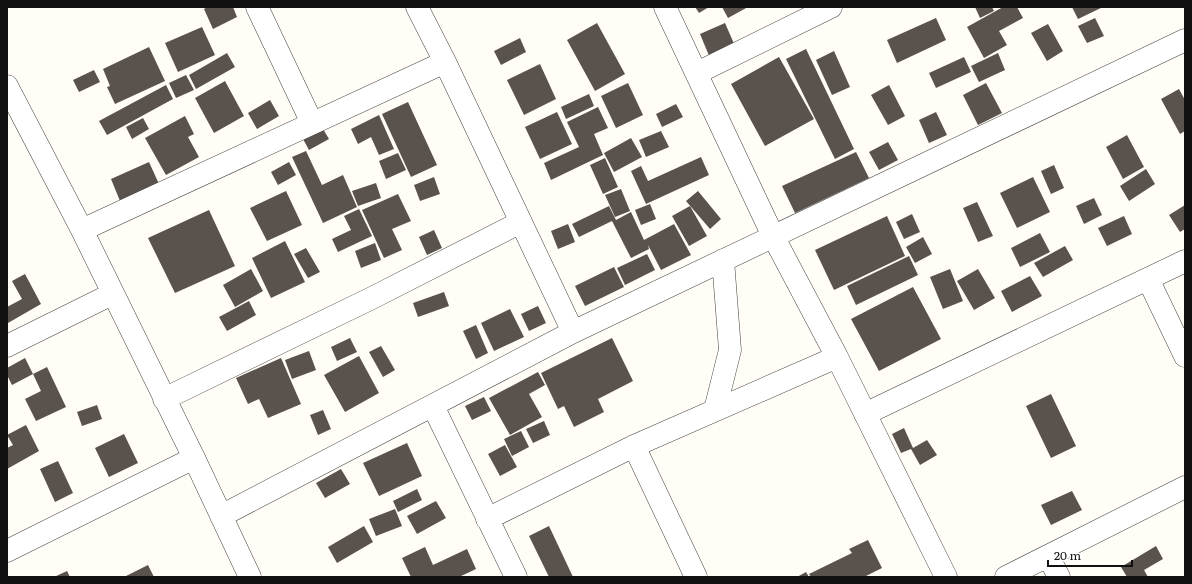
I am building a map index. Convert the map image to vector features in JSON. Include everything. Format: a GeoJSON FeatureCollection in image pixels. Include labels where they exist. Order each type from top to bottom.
{"type":"FeatureCollection","features":[{"type":"Feature","properties":{"kind":"street"},"geometry":{"type":"LineString","coordinates":[[257,7],[312,123]]}},
{"type":"Feature","properties":{"kind":"street"},"geometry":{"type":"LineString","coordinates":[[417,7],[445,62],[573,332]]}},
{"type":"Feature","properties":{"kind":"street"},"geometry":{"type":"LineString","coordinates":[[665,7],[773,236],[837,357],[946,577]]}},
{"type":"Feature","properties":{"kind":"street"},"geometry":{"type":"LineString","coordinates":[[697,74],[820,10]]}},
{"type":"Feature","properties":{"kind":"street"},"geometry":{"type":"LineString","coordinates":[[221,516],[573,332],[1185,40]]}},
{"type":"Feature","properties":{"kind":"street"},"geometry":{"type":"LineString","coordinates":[[82,230],[445,62]]}},
{"type":"Feature","properties":{"kind":"street"},"geometry":{"type":"LineString","coordinates":[[7,86],[82,230],[112,294],[194,458],[250,577]]}},
{"type":"Feature","properties":{"kind":"street"},"geometry":{"type":"LineString","coordinates":[[164,399],[372,298],[521,222]]}},
{"type":"Feature","properties":{"kind":"street"},"geometry":{"type":"LineString","coordinates":[[716,410],[730,350],[730,329],[723,260]]}},
{"type":"Feature","properties":{"kind":"street"},"geometry":{"type":"LineString","coordinates":[[865,414],[1185,261]]}},
{"type":"Feature","properties":{"kind":"street"},"geometry":{"type":"LineString","coordinates":[[1148,279],[1185,356]]}},
{"type":"Feature","properties":{"kind":"street"},"geometry":{"type":"LineString","coordinates":[[7,346],[112,294]]}},
{"type":"Feature","properties":{"kind":"street"},"geometry":{"type":"LineString","coordinates":[[487,519],[634,446],[837,357]]}},
{"type":"Feature","properties":{"kind":"street"},"geometry":{"type":"LineString","coordinates":[[433,406],[516,577]]}},
{"type":"Feature","properties":{"kind":"street"},"geometry":{"type":"LineString","coordinates":[[634,446],[696,577]]}},
{"type":"Feature","properties":{"kind":"street"},"geometry":{"type":"LineString","coordinates":[[7,550],[194,458]]}},
{"type":"Feature","properties":{"kind":"street"},"geometry":{"type":"LineString","coordinates":[[1006,577],[1185,487]]}},
{"type":"Feature","properties":{"kind":"street"},"geometry":{"type":"LineString","coordinates":[[1048,556],[1059,577]]}},
{"type":"Feature","properties":{"kind":"building"},"geometry":{"type":"Polygon","coordinates":[[[207,7],[233,7],[237,17],[213,29],[204,9],[207,7]]]}},
{"type":"Feature","properties":{"kind":"building"},"geometry":{"type":"Polygon","coordinates":[[[695,7],[709,7],[699,13],[695,7]]]}},
{"type":"Feature","properties":{"kind":"building"},"geometry":{"type":"Polygon","coordinates":[[[722,7],[748,7],[728,18],[722,7]]]}},
{"type":"Feature","properties":{"kind":"building"},"geometry":{"type":"Polygon","coordinates":[[[975,7],[992,7],[994,11],[980,18],[975,7]]]}},
{"type":"Feature","properties":{"kind":"building"},"geometry":{"type":"Polygon","coordinates":[[[1003,7],[1017,7],[1023,18],[999,31],[1007,45],[984,58],[967,27],[1003,7]]]}},
{"type":"Feature","properties":{"kind":"building"},"geometry":{"type":"Polygon","coordinates":[[[1072,7],[1103,7],[1078,19],[1072,7]]]}},
{"type":"Feature","properties":{"kind":"building"},"geometry":{"type":"Polygon","coordinates":[[[936,18],[946,40],[897,63],[887,40],[936,18]]]}},
{"type":"Feature","properties":{"kind":"building"},"geometry":{"type":"Polygon","coordinates":[[[1095,18],[1104,36],[1087,43],[1078,26],[1095,18]]]}},
{"type":"Feature","properties":{"kind":"building"},"geometry":{"type":"Polygon","coordinates":[[[597,23],[625,74],[595,91],[567,40],[597,23]]]}},
{"type":"Feature","properties":{"kind":"building"},"geometry":{"type":"Polygon","coordinates":[[[725,23],[735,46],[710,58],[700,34],[725,23]]]}},
{"type":"Feature","properties":{"kind":"building"},"geometry":{"type":"Polygon","coordinates":[[[1048,24],[1063,51],[1047,61],[1031,33],[1048,24]]]}},
{"type":"Feature","properties":{"kind":"building"},"geometry":{"type":"Polygon","coordinates":[[[202,27],[215,55],[178,72],[165,43],[202,27]]]}},
{"type":"Feature","properties":{"kind":"building"},"geometry":{"type":"Polygon","coordinates":[[[520,38],[526,52],[501,65],[494,51],[520,38]]]}},
{"type":"Feature","properties":{"kind":"building"},"geometry":{"type":"Polygon","coordinates":[[[149,47],[165,81],[115,104],[107,87],[110,86],[103,69],[149,47]]]}},
{"type":"Feature","properties":{"kind":"building"},"geometry":{"type":"Polygon","coordinates":[[[806,49],[854,149],[835,159],[786,59],[806,49]]]}},
{"type":"Feature","properties":{"kind":"building"},"geometry":{"type":"Polygon","coordinates":[[[834,51],[850,87],[832,95],[816,60],[834,51]]]}},
{"type":"Feature","properties":{"kind":"building"},"geometry":{"type":"Polygon","coordinates":[[[227,53],[235,67],[196,89],[189,75],[227,53]]]}},
{"type":"Feature","properties":{"kind":"building"},"geometry":{"type":"Polygon","coordinates":[[[998,53],[1005,70],[979,82],[971,66],[998,53]]]}},
{"type":"Feature","properties":{"kind":"building"},"geometry":{"type":"Polygon","coordinates":[[[779,57],[814,119],[765,146],[731,84],[779,57]]]}},
{"type":"Feature","properties":{"kind":"building"},"geometry":{"type":"Polygon","coordinates":[[[964,57],[971,72],[936,88],[929,73],[964,57]]]}},
{"type":"Feature","properties":{"kind":"building"},"geometry":{"type":"Polygon","coordinates":[[[540,64],[556,99],[524,115],[507,80],[540,64]]]}},
{"type":"Feature","properties":{"kind":"building"},"geometry":{"type":"Polygon","coordinates":[[[94,70],[100,82],[79,92],[73,80],[94,70]]]}},
{"type":"Feature","properties":{"kind":"building"},"geometry":{"type":"Polygon","coordinates":[[[186,75],[194,90],[176,98],[169,83],[186,75]]]}},
{"type":"Feature","properties":{"kind":"building"},"geometry":{"type":"Polygon","coordinates":[[[225,81],[244,116],[214,133],[195,98],[225,81]]]}},
{"type":"Feature","properties":{"kind":"building"},"geometry":{"type":"Polygon","coordinates":[[[628,83],[643,115],[616,128],[601,96],[628,83]]]}},
{"type":"Feature","properties":{"kind":"building"},"geometry":{"type":"Polygon","coordinates":[[[986,83],[1002,113],[978,125],[963,95],[986,83]]]}},
{"type":"Feature","properties":{"kind":"building"},"geometry":{"type":"Polygon","coordinates":[[[166,85],[173,99],[107,135],[99,121],[166,85]]]}},
{"type":"Feature","properties":{"kind":"building"},"geometry":{"type":"Polygon","coordinates":[[[889,85],[905,116],[888,125],[871,95],[889,85]]]}},
{"type":"Feature","properties":{"kind":"building"},"geometry":{"type":"Polygon","coordinates":[[[1179,89],[1185,100],[1185,131],[1180,134],[1161,99],[1179,89]]]}},
{"type":"Feature","properties":{"kind":"building"},"geometry":{"type":"Polygon","coordinates":[[[589,94],[594,106],[566,119],[561,107],[589,94]]]}},
{"type":"Feature","properties":{"kind":"building"},"geometry":{"type":"Polygon","coordinates":[[[270,100],[279,116],[257,129],[248,113],[270,100]]]}},
{"type":"Feature","properties":{"kind":"building"},"geometry":{"type":"Polygon","coordinates":[[[408,102],[437,165],[411,177],[382,114],[408,102]]]}},
{"type":"Feature","properties":{"kind":"building"},"geometry":{"type":"Polygon","coordinates":[[[676,104],[683,117],[662,127],[656,114],[676,104]]]}},
{"type":"Feature","properties":{"kind":"building"},"geometry":{"type":"Polygon","coordinates":[[[598,107],[608,128],[594,134],[603,155],[551,180],[544,163],[579,147],[567,122],[598,107]]]}},
{"type":"Feature","properties":{"kind":"building"},"geometry":{"type":"Polygon","coordinates":[[[557,112],[572,144],[540,159],[525,127],[557,112]]]}},
{"type":"Feature","properties":{"kind":"building"},"geometry":{"type":"Polygon","coordinates":[[[936,112],[947,135],[929,143],[919,120],[936,112]]]}},
{"type":"Feature","properties":{"kind":"building"},"geometry":{"type":"Polygon","coordinates":[[[379,115],[394,149],[379,155],[371,137],[358,144],[351,129],[379,115]]]}},
{"type":"Feature","properties":{"kind":"building"},"geometry":{"type":"Polygon","coordinates":[[[185,116],[194,134],[188,137],[199,157],[166,175],[145,138],[185,116]]]}},
{"type":"Feature","properties":{"kind":"building"},"geometry":{"type":"Polygon","coordinates":[[[143,118],[149,129],[132,139],[126,127],[143,118]]]}},
{"type":"Feature","properties":{"kind":"building"},"geometry":{"type":"Polygon","coordinates":[[[323,129],[329,139],[309,150],[303,139],[323,129]]]}},
{"type":"Feature","properties":{"kind":"building"},"geometry":{"type":"Polygon","coordinates":[[[661,131],[669,147],[646,157],[639,140],[661,131]]]}},
{"type":"Feature","properties":{"kind":"building"},"geometry":{"type":"Polygon","coordinates":[[[1127,135],[1144,167],[1123,179],[1106,147],[1127,135]]]}},
{"type":"Feature","properties":{"kind":"building"},"geometry":{"type":"Polygon","coordinates":[[[631,138],[642,157],[614,172],[604,153],[631,138]]]}},
{"type":"Feature","properties":{"kind":"building"},"geometry":{"type":"Polygon","coordinates":[[[888,142],[898,160],[879,170],[869,152],[888,142]]]}},
{"type":"Feature","properties":{"kind":"building"},"geometry":{"type":"Polygon","coordinates":[[[306,151],[322,185],[343,175],[357,207],[323,223],[292,157],[306,151]]]}},
{"type":"Feature","properties":{"kind":"building"},"geometry":{"type":"Polygon","coordinates":[[[856,152],[869,178],[795,213],[782,186],[856,152]]]}},
{"type":"Feature","properties":{"kind":"building"},"geometry":{"type":"Polygon","coordinates":[[[398,153],[406,170],[386,179],[379,161],[398,153]]]}},
{"type":"Feature","properties":{"kind":"building"},"geometry":{"type":"Polygon","coordinates":[[[701,157],[709,175],[646,204],[631,171],[641,166],[648,181],[701,157]]]}},
{"type":"Feature","properties":{"kind":"building"},"geometry":{"type":"Polygon","coordinates":[[[605,158],[618,187],[603,194],[590,165],[605,158]]]}},
{"type":"Feature","properties":{"kind":"building"},"geometry":{"type":"Polygon","coordinates":[[[149,162],[159,184],[120,201],[111,179],[149,162]]]}},
{"type":"Feature","properties":{"kind":"building"},"geometry":{"type":"Polygon","coordinates":[[[289,162],[296,175],[278,185],[271,172],[289,162]]]}},
{"type":"Feature","properties":{"kind":"building"},"geometry":{"type":"Polygon","coordinates":[[[1054,165],[1064,188],[1051,194],[1041,171],[1054,165]]]}},
{"type":"Feature","properties":{"kind":"building"},"geometry":{"type":"Polygon","coordinates":[[[1146,169],[1155,184],[1129,201],[1120,186],[1146,169]]]}},
{"type":"Feature","properties":{"kind":"building"},"geometry":{"type":"Polygon","coordinates":[[[434,177],[440,194],[420,201],[414,185],[434,177]]]}},
{"type":"Feature","properties":{"kind":"building"},"geometry":{"type":"Polygon","coordinates":[[[1033,177],[1050,212],[1017,228],[1000,193],[1033,177]]]}},
{"type":"Feature","properties":{"kind":"building"},"geometry":{"type":"Polygon","coordinates":[[[376,183],[381,198],[358,206],[352,191],[376,183]]]}},
{"type":"Feature","properties":{"kind":"building"},"geometry":{"type":"Polygon","coordinates":[[[621,189],[630,211],[615,217],[605,195],[621,189]]]}},
{"type":"Feature","properties":{"kind":"building"},"geometry":{"type":"Polygon","coordinates":[[[286,191],[302,225],[267,241],[250,208],[286,191]]]}},
{"type":"Feature","properties":{"kind":"building"},"geometry":{"type":"Polygon","coordinates":[[[698,191],[721,219],[710,229],[686,201],[698,191]]]}},
{"type":"Feature","properties":{"kind":"building"},"geometry":{"type":"Polygon","coordinates":[[[398,194],[411,221],[392,229],[402,250],[384,258],[362,210],[398,194]]]}},
{"type":"Feature","properties":{"kind":"building"},"geometry":{"type":"Polygon","coordinates":[[[1094,198],[1102,215],[1084,224],[1076,206],[1094,198]]]}},
{"type":"Feature","properties":{"kind":"building"},"geometry":{"type":"Polygon","coordinates":[[[977,202],[993,236],[978,242],[963,208],[977,202]]]}},
{"type":"Feature","properties":{"kind":"building"},"geometry":{"type":"Polygon","coordinates":[[[650,204],[656,219],[641,225],[635,210],[650,204]]]}},
{"type":"Feature","properties":{"kind":"building"},"geometry":{"type":"Polygon","coordinates":[[[1185,205],[1185,229],[1180,232],[1169,215],[1185,205]]]}},
{"type":"Feature","properties":{"kind":"building"},"geometry":{"type":"Polygon","coordinates":[[[609,206],[616,220],[631,212],[644,240],[674,224],[691,255],[661,270],[648,245],[649,249],[631,258],[612,221],[579,237],[572,224],[609,206]]]}},
{"type":"Feature","properties":{"kind":"building"},"geometry":{"type":"Polygon","coordinates":[[[690,206],[707,236],[689,246],[672,216],[690,206]]]}},
{"type":"Feature","properties":{"kind":"building"},"geometry":{"type":"Polygon","coordinates":[[[359,209],[372,236],[338,252],[332,239],[351,230],[344,216],[359,209]]]}},
{"type":"Feature","properties":{"kind":"building"},"geometry":{"type":"Polygon","coordinates":[[[209,210],[235,266],[175,293],[148,238],[209,210]]]}},
{"type":"Feature","properties":{"kind":"building"},"geometry":{"type":"Polygon","coordinates":[[[912,214],[920,232],[904,239],[896,222],[912,214]]]}},
{"type":"Feature","properties":{"kind":"building"},"geometry":{"type":"Polygon","coordinates":[[[887,216],[905,256],[834,290],[815,250],[887,216]]]}},
{"type":"Feature","properties":{"kind":"building"},"geometry":{"type":"Polygon","coordinates":[[[1124,216],[1132,234],[1107,246],[1098,228],[1124,216]]]}},
{"type":"Feature","properties":{"kind":"building"},"geometry":{"type":"Polygon","coordinates":[[[568,224],[575,242],[558,249],[551,231],[568,224]]]}},
{"type":"Feature","properties":{"kind":"building"},"geometry":{"type":"Polygon","coordinates":[[[434,230],[442,248],[427,255],[419,237],[434,230]]]}},
{"type":"Feature","properties":{"kind":"building"},"geometry":{"type":"Polygon","coordinates":[[[1040,233],[1050,252],[1020,267],[1011,248],[1040,233]]]}},
{"type":"Feature","properties":{"kind":"building"},"geometry":{"type":"Polygon","coordinates":[[[923,237],[932,254],[915,263],[906,247],[923,237]]]}},
{"type":"Feature","properties":{"kind":"building"},"geometry":{"type":"Polygon","coordinates":[[[285,241],[305,282],[271,298],[252,258],[285,241]]]}},
{"type":"Feature","properties":{"kind":"building"},"geometry":{"type":"Polygon","coordinates":[[[375,243],[381,260],[361,268],[355,251],[375,243]]]}},
{"type":"Feature","properties":{"kind":"building"},"geometry":{"type":"Polygon","coordinates":[[[1065,246],[1073,260],[1043,277],[1034,263],[1065,246]]]}},
{"type":"Feature","properties":{"kind":"building"},"geometry":{"type":"Polygon","coordinates":[[[306,248],[320,272],[308,278],[294,254],[306,248]]]}},
{"type":"Feature","properties":{"kind":"building"},"geometry":{"type":"Polygon","coordinates":[[[647,254],[655,270],[625,285],[617,268],[647,254]]]}},
{"type":"Feature","properties":{"kind":"building"},"geometry":{"type":"Polygon","coordinates":[[[909,256],[918,275],[856,305],[847,286],[909,256]]]}},
{"type":"Feature","properties":{"kind":"building"},"geometry":{"type":"Polygon","coordinates":[[[614,267],[624,287],[585,306],[575,286],[614,267]]]}},
{"type":"Feature","properties":{"kind":"building"},"geometry":{"type":"Polygon","coordinates":[[[251,269],[263,291],[235,307],[223,285],[251,269]]]}},
{"type":"Feature","properties":{"kind":"building"},"geometry":{"type":"Polygon","coordinates":[[[950,269],[963,301],[943,309],[930,277],[950,269]]]}},
{"type":"Feature","properties":{"kind":"building"},"geometry":{"type":"Polygon","coordinates":[[[978,269],[995,298],[974,310],[957,281],[978,269]]]}},
{"type":"Feature","properties":{"kind":"building"},"geometry":{"type":"Polygon","coordinates":[[[25,274],[41,304],[8,323],[7,307],[22,299],[12,281],[25,274]]]}},
{"type":"Feature","properties":{"kind":"building"},"geometry":{"type":"Polygon","coordinates":[[[1030,276],[1042,296],[1012,312],[1001,291],[1030,276]]]}},
{"type":"Feature","properties":{"kind":"building"},"geometry":{"type":"Polygon","coordinates":[[[913,287],[941,339],[879,371],[851,319],[913,287]]]}},
{"type":"Feature","properties":{"kind":"building"},"geometry":{"type":"Polygon","coordinates":[[[444,292],[449,306],[418,317],[413,303],[444,292]]]}},
{"type":"Feature","properties":{"kind":"building"},"geometry":{"type":"Polygon","coordinates":[[[249,301],[256,315],[227,331],[219,317],[249,301]]]}},
{"type":"Feature","properties":{"kind":"building"},"geometry":{"type":"Polygon","coordinates":[[[538,306],[546,323],[529,331],[521,314],[538,306]]]}},
{"type":"Feature","properties":{"kind":"building"},"geometry":{"type":"Polygon","coordinates":[[[510,309],[524,337],[494,351],[481,323],[510,309]]]}},
{"type":"Feature","properties":{"kind":"building"},"geometry":{"type":"Polygon","coordinates":[[[476,325],[488,353],[476,359],[463,331],[476,325]]]}},
{"type":"Feature","properties":{"kind":"building"},"geometry":{"type":"Polygon","coordinates":[[[350,338],[357,352],[337,361],[331,347],[350,338]]]}},
{"type":"Feature","properties":{"kind":"building"},"geometry":{"type":"Polygon","coordinates":[[[612,338],[633,381],[598,399],[604,412],[574,427],[564,406],[558,409],[541,373],[612,338]]]}},
{"type":"Feature","properties":{"kind":"building"},"geometry":{"type":"Polygon","coordinates":[[[381,346],[395,370],[383,377],[369,352],[381,346]]]}},
{"type":"Feature","properties":{"kind":"building"},"geometry":{"type":"Polygon","coordinates":[[[309,351],[316,370],[292,379],[285,360],[309,351]]]}},
{"type":"Feature","properties":{"kind":"building"},"geometry":{"type":"Polygon","coordinates":[[[359,356],[379,393],[345,412],[324,375],[359,356]]]}},
{"type":"Feature","properties":{"kind":"building"},"geometry":{"type":"Polygon","coordinates":[[[25,358],[33,374],[12,385],[7,375],[7,368],[25,358]]]}},
{"type":"Feature","properties":{"kind":"building"},"geometry":{"type":"Polygon","coordinates":[[[281,358],[301,404],[268,418],[259,399],[248,404],[236,378],[281,358]]]}},
{"type":"Feature","properties":{"kind":"building"},"geometry":{"type":"Polygon","coordinates":[[[47,367],[66,407],[36,421],[25,399],[41,391],[33,374],[47,367]]]}},
{"type":"Feature","properties":{"kind":"building"},"geometry":{"type":"Polygon","coordinates":[[[538,372],[545,385],[529,394],[542,417],[510,435],[489,398],[538,372]]]}},
{"type":"Feature","properties":{"kind":"building"},"geometry":{"type":"Polygon","coordinates":[[[1051,394],[1076,446],[1051,458],[1026,406],[1051,394]]]}},
{"type":"Feature","properties":{"kind":"building"},"geometry":{"type":"Polygon","coordinates":[[[484,397],[491,411],[472,420],[465,406],[484,397]]]}},
{"type":"Feature","properties":{"kind":"building"},"geometry":{"type":"Polygon","coordinates":[[[97,405],[102,419],[82,426],[77,412],[97,405]]]}},
{"type":"Feature","properties":{"kind":"building"},"geometry":{"type":"Polygon","coordinates":[[[323,410],[331,429],[318,435],[310,415],[323,410]]]}},
{"type":"Feature","properties":{"kind":"building"},"geometry":{"type":"Polygon","coordinates":[[[544,421],[550,435],[533,443],[526,429],[544,421]]]}},
{"type":"Feature","properties":{"kind":"building"},"geometry":{"type":"Polygon","coordinates":[[[26,425],[39,451],[7,469],[7,448],[13,445],[7,435],[26,425]]]}},
{"type":"Feature","properties":{"kind":"building"},"geometry":{"type":"Polygon","coordinates":[[[904,428],[913,448],[927,440],[937,455],[920,465],[911,449],[901,453],[892,434],[904,428]]]}},
{"type":"Feature","properties":{"kind":"building"},"geometry":{"type":"Polygon","coordinates":[[[521,431],[529,447],[512,456],[504,439],[521,431]]]}},
{"type":"Feature","properties":{"kind":"building"},"geometry":{"type":"Polygon","coordinates":[[[124,434],[138,463],[109,477],[95,448],[124,434]]]}},
{"type":"Feature","properties":{"kind":"building"},"geometry":{"type":"Polygon","coordinates":[[[407,443],[422,476],[379,496],[363,463],[407,443]]]}},
{"type":"Feature","properties":{"kind":"building"},"geometry":{"type":"Polygon","coordinates":[[[505,445],[517,467],[500,476],[488,454],[505,445]]]}},
{"type":"Feature","properties":{"kind":"building"},"geometry":{"type":"Polygon","coordinates":[[[58,461],[73,493],[55,502],[40,469],[58,461]]]}},
{"type":"Feature","properties":{"kind":"building"},"geometry":{"type":"Polygon","coordinates":[[[341,469],[350,484],[325,498],[316,483],[341,469]]]}},
{"type":"Feature","properties":{"kind":"building"},"geometry":{"type":"Polygon","coordinates":[[[417,489],[422,500],[398,512],[393,501],[417,489]]]}},
{"type":"Feature","properties":{"kind":"building"},"geometry":{"type":"Polygon","coordinates":[[[1072,491],[1082,510],[1051,525],[1041,505],[1072,491]]]}},
{"type":"Feature","properties":{"kind":"building"},"geometry":{"type":"Polygon","coordinates":[[[436,501],[446,518],[417,534],[407,516],[436,501]]]}},
{"type":"Feature","properties":{"kind":"building"},"geometry":{"type":"Polygon","coordinates":[[[395,509],[402,526],[376,536],[369,519],[395,509]]]}},
{"type":"Feature","properties":{"kind":"building"},"geometry":{"type":"Polygon","coordinates":[[[364,526],[373,542],[337,563],[328,547],[364,526]]]}},
{"type":"Feature","properties":{"kind":"building"},"geometry":{"type":"Polygon","coordinates":[[[549,526],[573,577],[549,577],[529,536],[549,526]]]}},
{"type":"Feature","properties":{"kind":"building"},"geometry":{"type":"Polygon","coordinates":[[[868,540],[882,568],[864,577],[811,577],[809,574],[852,553],[849,549],[868,540]]]}},
{"type":"Feature","properties":{"kind":"building"},"geometry":{"type":"Polygon","coordinates":[[[1156,546],[1163,559],[1144,570],[1148,577],[1127,577],[1121,567],[1156,546]]]}},
{"type":"Feature","properties":{"kind":"building"},"geometry":{"type":"Polygon","coordinates":[[[425,547],[433,565],[467,549],[476,569],[459,577],[411,577],[402,558],[425,547]]]}},
{"type":"Feature","properties":{"kind":"building"},"geometry":{"type":"Polygon","coordinates":[[[148,565],[154,577],[124,577],[148,565]]]}},
{"type":"Feature","properties":{"kind":"building"},"geometry":{"type":"Polygon","coordinates":[[[67,571],[70,577],[54,577],[67,571]]]}},
{"type":"Feature","properties":{"kind":"building"},"geometry":{"type":"Polygon","coordinates":[[[806,572],[809,577],[797,577],[806,572]]]}}]}
